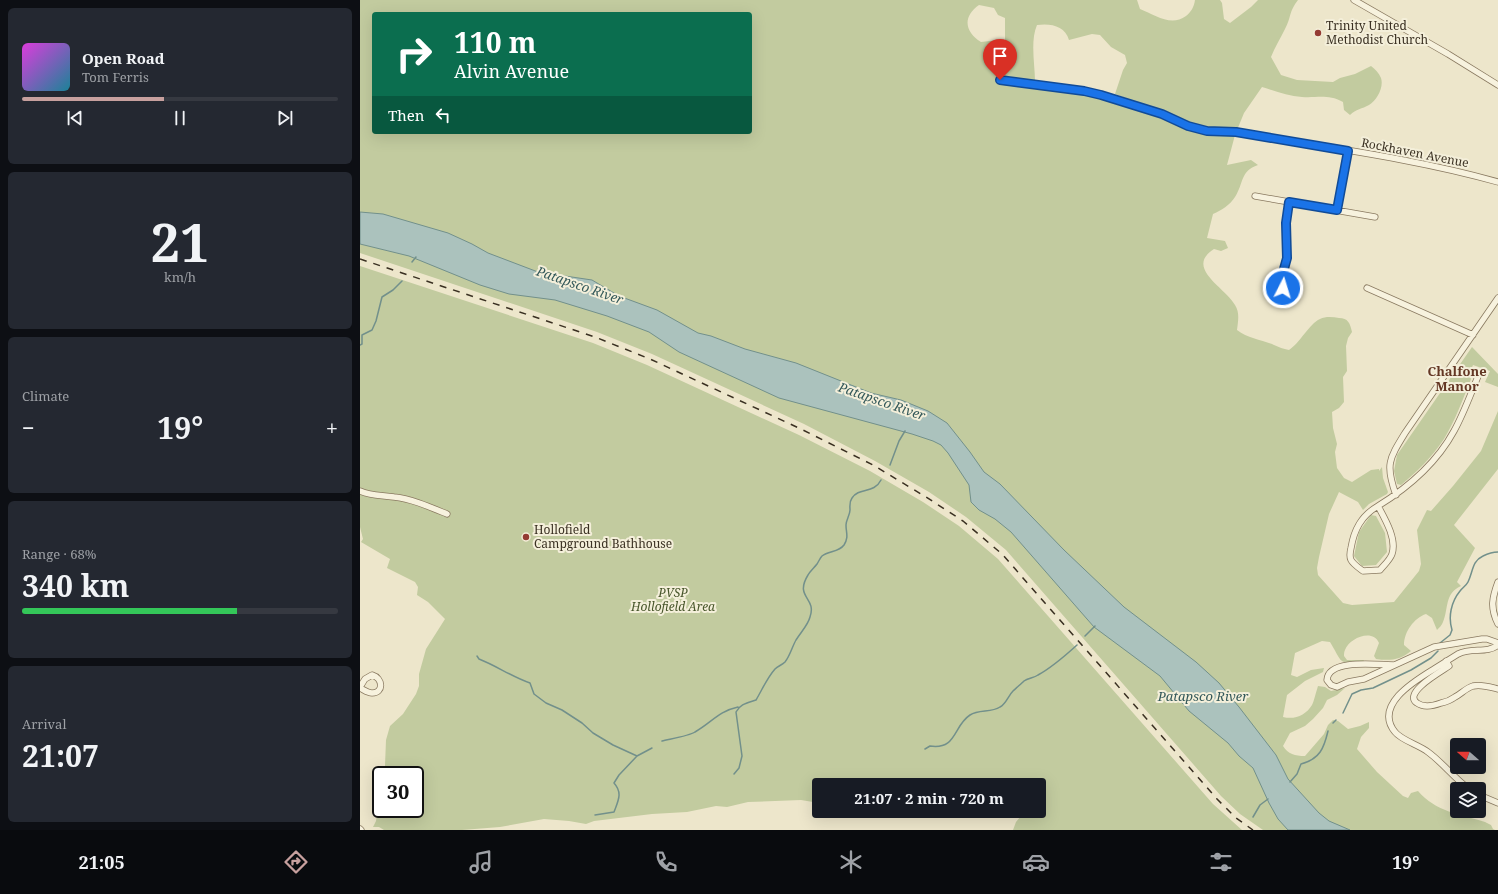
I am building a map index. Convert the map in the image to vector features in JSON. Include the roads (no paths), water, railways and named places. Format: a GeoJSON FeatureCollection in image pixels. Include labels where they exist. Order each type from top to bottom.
{"type":"FeatureCollection","features":[{"type":"Feature","properties":{"kind":"street"},"geometry":{"type":"LineString","coordinates":[[1354,0],[1448,54],[1498,85]]}},
{"type":"Feature","properties":{"kind":"street","name":"Rockhaven Avenue"},"geometry":{"type":"LineString","coordinates":[[1000,80],[1084,91],[1101,95],[1162,114],[1188,126],[1207,131],[1236,132],[1348,151],[1445,168],[1498,182]]}},
{"type":"Feature","properties":{"kind":"street"},"geometry":{"type":"LineString","coordinates":[[1337,210],[1348,151]]}},
{"type":"Feature","properties":{"kind":"street"},"geometry":{"type":"LineString","coordinates":[[1255,196],[1375,217]]}},
{"type":"Feature","properties":{"kind":"street"},"geometry":{"type":"LineString","coordinates":[[1283,288],[1282,276],[1287,258],[1286,223],[1289,202]]}},
{"type":"Feature","properties":{"kind":"street"},"geometry":{"type":"LineString","coordinates":[[1367,288],[1473,335]]}},
{"type":"Feature","properties":{"kind":"street"},"geometry":{"type":"LineString","coordinates":[[1396,495],[1389,474],[1393,454],[1498,298]]}},
{"type":"Feature","properties":{"kind":"street"},"geometry":{"type":"LineString","coordinates":[[1378,506],[1391,531],[1393,551],[1380,570],[1363,571],[1351,561],[1350,555],[1354,535],[1365,516],[1370,511],[1378,506],[1396,495],[1426,470],[1447,443],[1462,415],[1479,374]]}},
{"type":"Feature","properties":{"kind":"street"},"geometry":{"type":"LineString","coordinates":[[360,491],[368,494],[393,496],[410,500],[447,514]]}},
{"type":"Feature","properties":{"kind":"street"},"geometry":{"type":"LineString","coordinates":[[1498,582],[1494,593],[1492,606],[1498,624]]}},
{"type":"Feature","properties":{"kind":"street"},"geometry":{"type":"LineString","coordinates":[[1394,665],[1343,665],[1328,673],[1327,680],[1331,685],[1337,687],[1348,682],[1364,679],[1434,647],[1487,639],[1498,644],[1490,650],[1465,651],[1446,661],[1402,691],[1396,697],[1390,708],[1390,721],[1392,728],[1400,737],[1421,747],[1462,782]]}},
{"type":"Feature","properties":{"kind":"street"},"geometry":{"type":"LineString","coordinates":[[1446,661],[1449,666],[1426,682],[1414,693],[1414,701],[1417,704],[1427,706],[1449,701],[1472,686],[1488,686],[1498,689]]}},
{"type":"Feature","properties":{"kind":"street"},"geometry":{"type":"LineString","coordinates":[[369,676],[376,676],[380,680],[381,684],[378,691],[372,693],[360,687],[369,676]]}},
{"type":"Feature","properties":{"kind":"street"},"geometry":{"type":"LineString","coordinates":[[1486,798],[1498,803]]}},
{"type":"Feature","properties":{"kind":"water","name":"Patapsco River"},"geometry":{"type":"Polygon","coordinates":[[[360,212],[383,214],[448,233],[488,253],[538,272],[592,280],[619,296],[657,310],[698,333],[711,336],[745,349],[796,363],[871,393],[901,400],[928,411],[947,423],[984,472],[1000,484],[1064,550],[1124,607],[1196,662],[1219,683],[1276,755],[1288,779],[1319,813],[1329,821],[1350,830],[1288,830],[1278,819],[1253,768],[1239,756],[1228,743],[1189,711],[1160,676],[1094,627],[1011,532],[995,519],[979,510],[971,502],[969,485],[941,445],[912,434],[779,398],[679,352],[649,332],[607,316],[555,300],[509,294],[480,285],[409,256],[360,244],[360,212]]]}},
{"type":"Feature","properties":{"kind":"waterway"},"geometry":{"type":"LineString","coordinates":[[412,262],[416,257]]}},
{"type":"Feature","properties":{"kind":"waterway"},"geometry":{"type":"LineString","coordinates":[[360,345],[362,344],[362,335],[372,330],[376,321],[382,297],[393,290],[402,281]]}},
{"type":"Feature","properties":{"kind":"waterway"},"geometry":{"type":"LineString","coordinates":[[890,465],[899,441],[905,431]]}},
{"type":"Feature","properties":{"kind":"waterway"},"geometry":{"type":"LineString","coordinates":[[734,774],[739,768],[742,756],[736,712],[742,705],[756,700],[772,673],[787,660],[796,640],[806,626],[810,617],[811,605],[804,593],[803,588],[808,575],[822,556],[839,549],[846,542],[846,523],[850,512],[850,502],[852,498],[858,493],[871,489],[881,480]]}},
{"type":"Feature","properties":{"kind":"waterway"},"geometry":{"type":"LineString","coordinates":[[1440,643],[1450,635],[1452,630],[1450,620],[1452,605],[1457,595],[1468,582],[1475,564],[1479,558],[1490,553],[1498,552]]}},
{"type":"Feature","properties":{"kind":"waterway"},"geometry":{"type":"LineString","coordinates":[[1085,636],[1095,626]]}},
{"type":"Feature","properties":{"kind":"waterway"},"geometry":{"type":"LineString","coordinates":[[925,749],[930,746],[939,746],[950,741],[960,725],[970,715],[977,712],[993,710],[1002,706],[1013,691],[1024,681],[1048,669],[1077,645]]}},
{"type":"Feature","properties":{"kind":"waterway"},"geometry":{"type":"LineString","coordinates":[[1343,713],[1352,694],[1361,690],[1373,688],[1411,670],[1431,658],[1438,651]]}},
{"type":"Feature","properties":{"kind":"waterway"},"geometry":{"type":"LineString","coordinates":[[477,656],[479,659],[530,683],[534,694],[546,703],[562,710],[582,723],[593,733],[613,745],[637,756]]}},
{"type":"Feature","properties":{"kind":"waterway"},"geometry":{"type":"LineString","coordinates":[[662,741],[684,736],[701,729],[720,714],[738,707]]}},
{"type":"Feature","properties":{"kind":"waterway"},"geometry":{"type":"LineString","coordinates":[[1333,723],[1336,720]]}},
{"type":"Feature","properties":{"kind":"waterway"},"geometry":{"type":"LineString","coordinates":[[1290,782],[1297,774],[1301,764],[1313,759],[1323,748],[1328,731]]}},
{"type":"Feature","properties":{"kind":"waterway"},"geometry":{"type":"LineString","coordinates":[[595,815],[614,812],[619,794],[614,783],[619,775],[637,756],[652,748]]}},
{"type":"Feature","properties":{"kind":"waterway"},"geometry":{"type":"LineString","coordinates":[[1253,817],[1260,805],[1268,799]]}},
{"type":"Feature","properties":{"kind":"railway"},"geometry":{"type":"LineString","coordinates":[[360,259],[595,337],[650,359],[801,429],[873,465],[926,497],[963,521],[1002,554],[1217,799],[1236,818],[1253,830]]}},
{"type":"Feature","properties":{"kind":"place","name":"Trinity United Methodist Church"},"geometry":{"type":"Point","coordinates":[1318,33]}},
{"type":"Feature","properties":{"kind":"place","name":"Hollofield Campground Bathhouse"},"geometry":{"type":"Point","coordinates":[526,537]}},
{"type":"Feature","properties":{"kind":"district","name":"Chalfone Manor"},"geometry":{"type":"Point","coordinates":[1457,378]}},
{"type":"Feature","properties":{"kind":"park label","name":"PVSP Hollofield Area"},"geometry":{"type":"Point","coordinates":[673,600]}}]}
